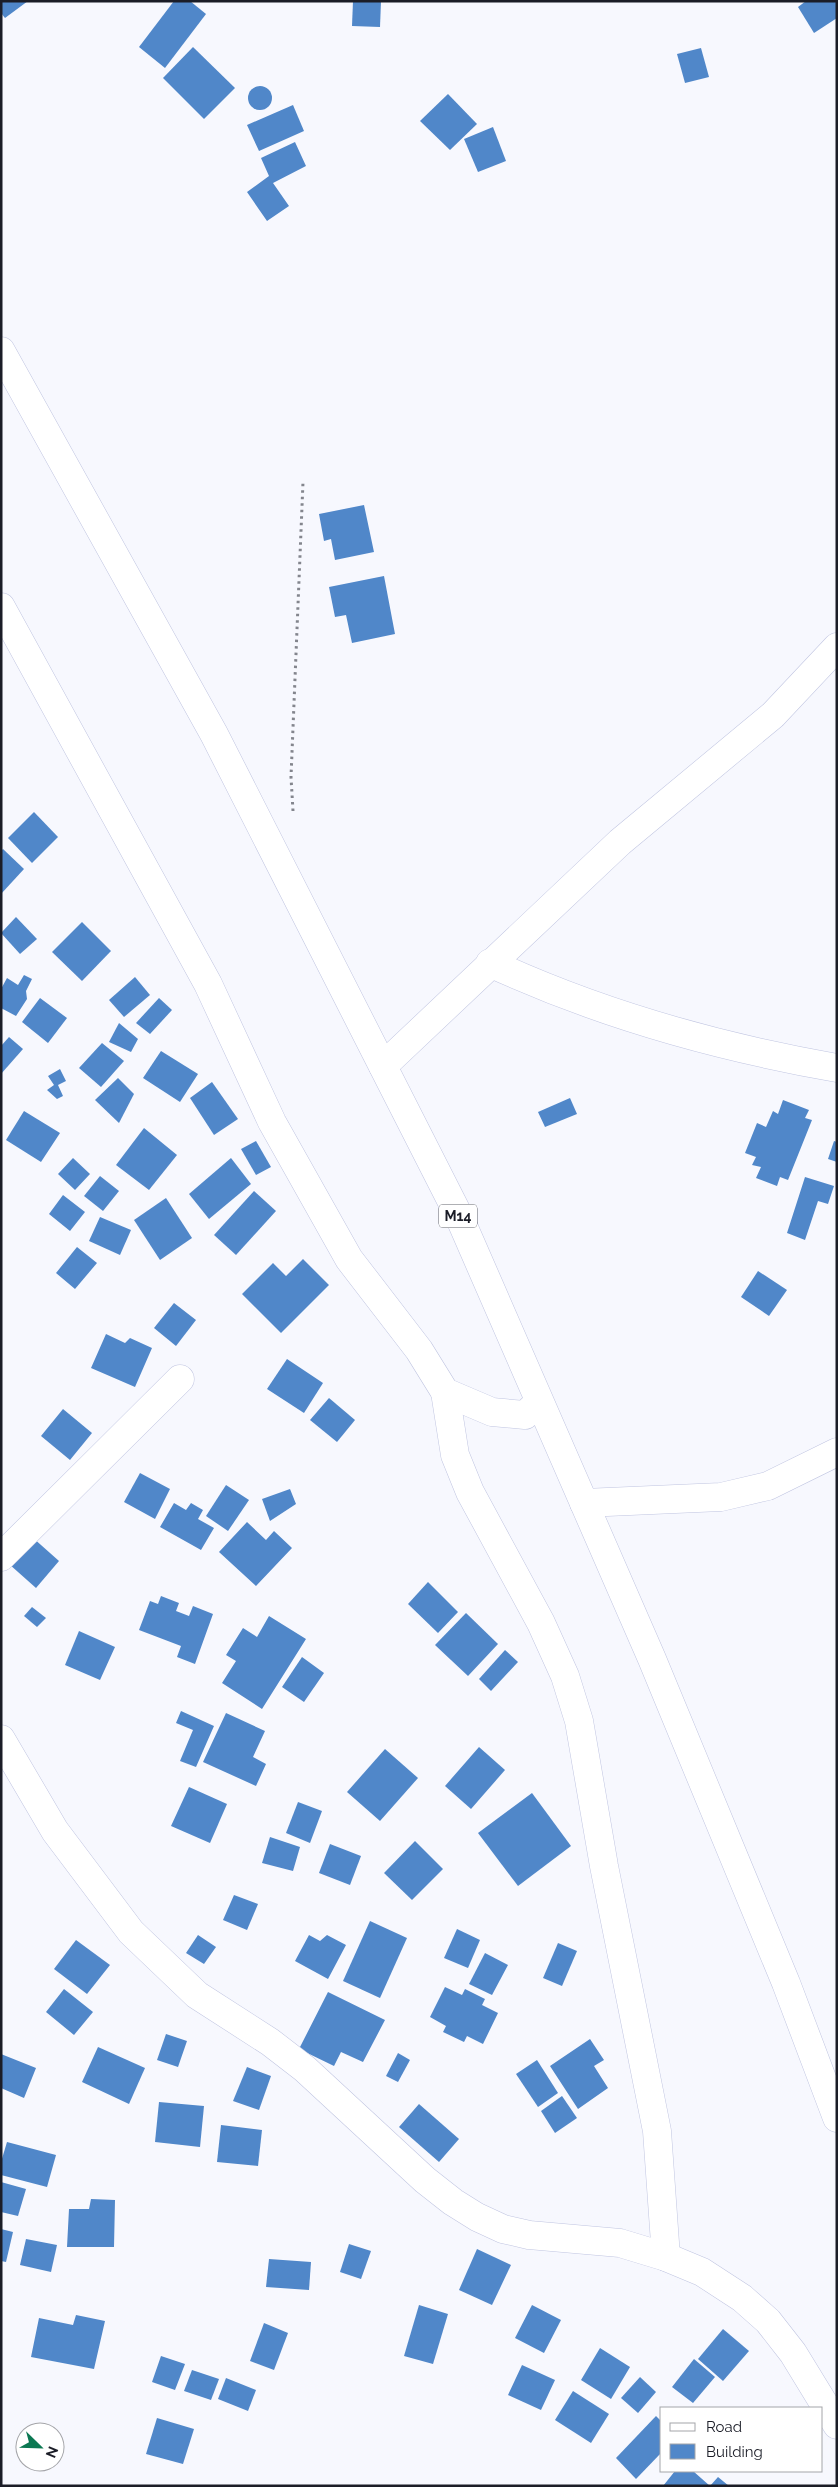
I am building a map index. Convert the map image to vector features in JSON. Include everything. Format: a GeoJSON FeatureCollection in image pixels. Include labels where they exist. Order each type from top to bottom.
{"type":"FeatureCollection","features":[{"type":"Feature","properties":{"kind":"main road","name":"M14"},"geometry":{"type":"LineString","coordinates":[[1,352],[214,734],[458,1214],[652,1659],[762,1924],[837,2118]]}},
{"type":"Feature","properties":{"kind":"main road"},"geometry":{"type":"LineString","coordinates":[[1,607],[208,984],[272,1122],[349,1259],[419,1350],[446,1392],[455,1455],[470,1492],[541,1623],[565,1676],[579,1721],[604,1866],[657,2131],[666,2257]]}},
{"type":"Feature","properties":{"kind":"main road"},"geometry":{"type":"LineString","coordinates":[[383,1066],[620,842],[773,715],[837,647]]}},
{"type":"Feature","properties":{"kind":"main road"},"geometry":{"type":"LineString","coordinates":[[490,963],[544,988],[631,1018],[697,1037],[837,1068]]}},
{"type":"Feature","properties":{"kind":"main road"},"geometry":{"type":"LineString","coordinates":[[1,1557],[180,1379]]}},
{"type":"Feature","properties":{"kind":"main road"},"geometry":{"type":"LineString","coordinates":[[446,1392],[492,1412],[525,1415],[539,1402]]}},
{"type":"Feature","properties":{"kind":"main road"},"geometry":{"type":"LineString","coordinates":[[584,1504],[721,1497],[768,1486],[837,1452]]}},
{"type":"Feature","properties":{"kind":"main road"},"geometry":{"type":"LineString","coordinates":[[1,1739],[55,1831],[131,1932],[197,1995],[270,2042],[305,2069],[425,2180],[477,2218],[503,2229],[529,2235],[620,2243],[666,2257],[702,2272],[742,2298],[768,2321],[792,2353],[837,2425]]}},
{"type":"Feature","properties":{"kind":"path"},"geometry":{"type":"LineString","coordinates":[[293,816],[291,777],[303,482]]}},
{"type":"Feature","properties":{"kind":"building"},"geometry":{"type":"Polygon","coordinates":[[[1,1],[28,1],[5,18],[1,13],[1,1]]]}},
{"type":"Feature","properties":{"kind":"building"},"geometry":{"type":"Polygon","coordinates":[[[174,1],[190,1],[206,14],[165,68],[139,47],[174,1]]]}},
{"type":"Feature","properties":{"kind":"building"},"geometry":{"type":"Polygon","coordinates":[[[353,1],[381,1],[380,27],[352,26],[353,1]]]}},
{"type":"Feature","properties":{"kind":"building"},"geometry":{"type":"Polygon","coordinates":[[[806,1],[837,1],[837,18],[814,33],[798,7],[806,1]]]}},
{"type":"Feature","properties":{"kind":"building"},"geometry":{"type":"Polygon","coordinates":[[[193,47],[235,88],[204,119],[163,78],[193,47]]]}},
{"type":"Feature","properties":{"kind":"building"},"geometry":{"type":"Polygon","coordinates":[[[701,48],[709,77],[685,83],[677,54],[701,48]]]}},
{"type":"Feature","properties":{"kind":"building"},"geometry":{"type":"Polygon","coordinates":[[[255,86],[265,86],[272,93],[272,103],[265,110],[255,110],[248,103],[248,93],[255,86]]]}},
{"type":"Feature","properties":{"kind":"building"},"geometry":{"type":"Polygon","coordinates":[[[448,94],[477,124],[450,150],[420,121],[448,94]]]}},
{"type":"Feature","properties":{"kind":"building"},"geometry":{"type":"Polygon","coordinates":[[[293,105],[304,131],[259,151],[247,125],[293,105]]]}},
{"type":"Feature","properties":{"kind":"building"},"geometry":{"type":"Polygon","coordinates":[[[493,127],[506,161],[478,172],[464,139],[493,127]]]}},
{"type":"Feature","properties":{"kind":"building"},"geometry":{"type":"Polygon","coordinates":[[[295,142],[306,166],[273,183],[289,206],[267,221],[247,192],[269,176],[261,158],[295,142]]]}},
{"type":"Feature","properties":{"kind":"building"},"geometry":{"type":"Polygon","coordinates":[[[364,505],[374,552],[335,560],[331,539],[324,541],[319,514],[364,505]]]}},
{"type":"Feature","properties":{"kind":"building"},"geometry":{"type":"Polygon","coordinates":[[[384,576],[395,634],[352,643],[346,615],[335,617],[329,587],[384,576]]]}},
{"type":"Feature","properties":{"kind":"building"},"geometry":{"type":"Polygon","coordinates":[[[34,812],[58,837],[32,863],[8,838],[34,812]]]}},
{"type":"Feature","properties":{"kind":"building"},"geometry":{"type":"Polygon","coordinates":[[[3,849],[24,869],[1,894],[1,851],[3,849]]]}},
{"type":"Feature","properties":{"kind":"building"},"geometry":{"type":"Polygon","coordinates":[[[16,917],[37,939],[20,954],[1,933],[16,917]]]}},
{"type":"Feature","properties":{"kind":"building"},"geometry":{"type":"Polygon","coordinates":[[[82,922],[111,951],[82,981],[52,952],[82,922]]]}},
{"type":"Feature","properties":{"kind":"building"},"geometry":{"type":"Polygon","coordinates":[[[24,975],[32,979],[26,991],[27,999],[16,1016],[1,1008],[1,989],[7,978],[18,985],[24,975]]]}},
{"type":"Feature","properties":{"kind":"building"},"geometry":{"type":"Polygon","coordinates":[[[135,977],[150,995],[124,1017],[109,1000],[135,977]]]}},
{"type":"Feature","properties":{"kind":"building"},"geometry":{"type":"Polygon","coordinates":[[[40,998],[67,1018],[48,1043],[22,1022],[40,998]]]}},
{"type":"Feature","properties":{"kind":"building"},"geometry":{"type":"Polygon","coordinates":[[[159,998],[172,1010],[150,1034],[136,1023],[159,998]]]}},
{"type":"Feature","properties":{"kind":"building"},"geometry":{"type":"Polygon","coordinates":[[[119,1023],[138,1039],[131,1052],[109,1042],[119,1023]]]}},
{"type":"Feature","properties":{"kind":"building"},"geometry":{"type":"Polygon","coordinates":[[[9,1037],[23,1049],[1,1074],[1,1046],[9,1037]]]}},
{"type":"Feature","properties":{"kind":"building"},"geometry":{"type":"Polygon","coordinates":[[[102,1043],[124,1061],[101,1087],[79,1068],[102,1043]]]}},
{"type":"Feature","properties":{"kind":"building"},"geometry":{"type":"Polygon","coordinates":[[[161,1051],[198,1074],[180,1102],[143,1078],[161,1051]]]}},
{"type":"Feature","properties":{"kind":"building"},"geometry":{"type":"Polygon","coordinates":[[[60,1069],[66,1081],[58,1085],[63,1096],[57,1099],[47,1090],[54,1085],[48,1076],[60,1069]]]}},
{"type":"Feature","properties":{"kind":"building"},"geometry":{"type":"Polygon","coordinates":[[[118,1078],[134,1094],[119,1123],[95,1100],[118,1078]]]}},
{"type":"Feature","properties":{"kind":"building"},"geometry":{"type":"Polygon","coordinates":[[[212,1082],[238,1119],[214,1135],[190,1098],[212,1082]]]}},
{"type":"Feature","properties":{"kind":"building"},"geometry":{"type":"Polygon","coordinates":[[[570,1098],[577,1114],[545,1127],[538,1112],[570,1098]]]}},
{"type":"Feature","properties":{"kind":"building"},"geometry":{"type":"Polygon","coordinates":[[[783,1100],[809,1110],[805,1118],[812,1120],[788,1180],[780,1177],[777,1186],[756,1178],[761,1167],[752,1165],[756,1157],[745,1153],[757,1123],[766,1127],[773,1111],[778,1114],[783,1100]]]}},
{"type":"Feature","properties":{"kind":"building"},"geometry":{"type":"Polygon","coordinates":[[[24,1111],[60,1133],[41,1162],[6,1140],[24,1111]]]}},
{"type":"Feature","properties":{"kind":"building"},"geometry":{"type":"Polygon","coordinates":[[[144,1128],[177,1155],[149,1190],[116,1165],[144,1128]]]}},
{"type":"Feature","properties":{"kind":"building"},"geometry":{"type":"Polygon","coordinates":[[[256,1141],[271,1167],[256,1175],[241,1149],[256,1141]]]}},
{"type":"Feature","properties":{"kind":"building"},"geometry":{"type":"Polygon","coordinates":[[[834,1141],[837,1142],[837,1162],[828,1159],[834,1141]]]}},
{"type":"Feature","properties":{"kind":"building"},"geometry":{"type":"Polygon","coordinates":[[[73,1158],[90,1174],[75,1190],[58,1174],[73,1158]]]}},
{"type":"Feature","properties":{"kind":"building"},"geometry":{"type":"Polygon","coordinates":[[[231,1158],[251,1184],[209,1219],[189,1194],[231,1158]]]}},
{"type":"Feature","properties":{"kind":"building"},"geometry":{"type":"Polygon","coordinates":[[[100,1176],[119,1191],[103,1211],[84,1196],[100,1176]]]}},
{"type":"Feature","properties":{"kind":"building"},"geometry":{"type":"Polygon","coordinates":[[[805,1177],[834,1186],[828,1204],[818,1201],[805,1240],[787,1233],[805,1177]]]}},
{"type":"Feature","properties":{"kind":"building"},"geometry":{"type":"Polygon","coordinates":[[[254,1191],[276,1211],[236,1255],[214,1235],[254,1191]]]}},
{"type":"Feature","properties":{"kind":"building"},"geometry":{"type":"Polygon","coordinates":[[[63,1195],[85,1212],[70,1231],[49,1214],[63,1195]]]}},
{"type":"Feature","properties":{"kind":"building"},"geometry":{"type":"Polygon","coordinates":[[[166,1198],[192,1238],[160,1260],[134,1220],[166,1198]]]}},
{"type":"Feature","properties":{"kind":"building"},"geometry":{"type":"Polygon","coordinates":[[[100,1217],[131,1230],[120,1255],[89,1241],[100,1217]]]}},
{"type":"Feature","properties":{"kind":"building"},"geometry":{"type":"Polygon","coordinates":[[[77,1247],[97,1263],[75,1289],[56,1273],[77,1247]]]}},
{"type":"Feature","properties":{"kind":"building"},"geometry":{"type":"Polygon","coordinates":[[[303,1259],[329,1285],[281,1333],[242,1294],[273,1263],[286,1276],[303,1259]]]}},
{"type":"Feature","properties":{"kind":"building"},"geometry":{"type":"Polygon","coordinates":[[[758,1271],[787,1290],[769,1316],[741,1297],[758,1271]]]}},
{"type":"Feature","properties":{"kind":"building"},"geometry":{"type":"Polygon","coordinates":[[[174,1303],[196,1320],[176,1346],[154,1328],[174,1303]]]}},
{"type":"Feature","properties":{"kind":"building"},"geometry":{"type":"Polygon","coordinates":[[[106,1334],[125,1343],[130,1338],[152,1348],[135,1387],[91,1368],[106,1334]]]}},
{"type":"Feature","properties":{"kind":"building"},"geometry":{"type":"Polygon","coordinates":[[[287,1359],[323,1383],[304,1413],[267,1389],[287,1359]]]}},
{"type":"Feature","properties":{"kind":"building"},"geometry":{"type":"Polygon","coordinates":[[[329,1398],[355,1420],[337,1442],[310,1420],[329,1398]]]}},
{"type":"Feature","properties":{"kind":"building"},"geometry":{"type":"Polygon","coordinates":[[[63,1409],[92,1433],[70,1460],[41,1436],[63,1409]]]}},
{"type":"Feature","properties":{"kind":"building"},"geometry":{"type":"Polygon","coordinates":[[[140,1473],[170,1489],[155,1519],[124,1502],[140,1473]]]}},
{"type":"Feature","properties":{"kind":"building"},"geometry":{"type":"Polygon","coordinates":[[[226,1485],[249,1500],[228,1531],[206,1516],[226,1485]]]}},
{"type":"Feature","properties":{"kind":"building"},"geometry":{"type":"Polygon","coordinates":[[[290,1489],[296,1504],[270,1521],[262,1499],[290,1489]]]}},
{"type":"Feature","properties":{"kind":"building"},"geometry":{"type":"Polygon","coordinates":[[[174,1503],[186,1510],[191,1503],[203,1510],[198,1519],[214,1528],[201,1550],[160,1527],[174,1503]]]}},
{"type":"Feature","properties":{"kind":"building"},"geometry":{"type":"Polygon","coordinates":[[[247,1522],[266,1540],[274,1531],[292,1548],[256,1586],[219,1552],[247,1522]]]}},
{"type":"Feature","properties":{"kind":"building"},"geometry":{"type":"Polygon","coordinates":[[[32,1537],[59,1561],[36,1588],[9,1564],[32,1537]]]}},
{"type":"Feature","properties":{"kind":"building"},"geometry":{"type":"Polygon","coordinates":[[[428,1582],[458,1612],[438,1633],[408,1604],[428,1582]]]}},
{"type":"Feature","properties":{"kind":"building"},"geometry":{"type":"Polygon","coordinates":[[[161,1596],[179,1603],[176,1611],[189,1616],[193,1606],[213,1614],[195,1664],[177,1657],[181,1646],[139,1630],[150,1601],[158,1604],[161,1596]]]}},
{"type":"Feature","properties":{"kind":"building"},"geometry":{"type":"Polygon","coordinates":[[[32,1607],[46,1618],[37,1627],[24,1616],[32,1607]]]}},
{"type":"Feature","properties":{"kind":"building"},"geometry":{"type":"Polygon","coordinates":[[[466,1613],[498,1644],[468,1676],[435,1645],[466,1613]]]}},
{"type":"Feature","properties":{"kind":"building"},"geometry":{"type":"Polygon","coordinates":[[[269,1616],[306,1639],[262,1709],[222,1683],[236,1661],[226,1655],[243,1628],[257,1637],[269,1616]]]}},
{"type":"Feature","properties":{"kind":"building"},"geometry":{"type":"Polygon","coordinates":[[[79,1631],[115,1647],[100,1680],[65,1665],[79,1631]]]}},
{"type":"Feature","properties":{"kind":"building"},"geometry":{"type":"Polygon","coordinates":[[[505,1650],[518,1662],[491,1691],[479,1679],[505,1650]]]}},
{"type":"Feature","properties":{"kind":"building"},"geometry":{"type":"Polygon","coordinates":[[[302,1657],[324,1673],[304,1702],[282,1687],[302,1657]]]}},
{"type":"Feature","properties":{"kind":"building"},"geometry":{"type":"Polygon","coordinates":[[[181,1711],[214,1726],[196,1767],[180,1761],[193,1730],[176,1723],[181,1711]]]}},
{"type":"Feature","properties":{"kind":"building"},"geometry":{"type":"Polygon","coordinates":[[[226,1713],[265,1731],[253,1757],[266,1764],[256,1786],[203,1762],[226,1713]]]}},
{"type":"Feature","properties":{"kind":"building"},"geometry":{"type":"Polygon","coordinates":[[[479,1747],[505,1770],[471,1809],[445,1786],[479,1747]]]}},
{"type":"Feature","properties":{"kind":"building"},"geometry":{"type":"Polygon","coordinates":[[[385,1749],[418,1778],[380,1821],[347,1792],[385,1749]]]}},
{"type":"Feature","properties":{"kind":"building"},"geometry":{"type":"Polygon","coordinates":[[[189,1787],[227,1804],[210,1843],[171,1826],[189,1787]]]}},
{"type":"Feature","properties":{"kind":"building"},"geometry":{"type":"Polygon","coordinates":[[[532,1793],[571,1846],[518,1886],[478,1833],[532,1793]]]}},
{"type":"Feature","properties":{"kind":"building"},"geometry":{"type":"Polygon","coordinates":[[[298,1802],[322,1811],[310,1843],[286,1833],[298,1802]]]}},
{"type":"Feature","properties":{"kind":"building"},"geometry":{"type":"Polygon","coordinates":[[[270,1837],[300,1847],[293,1871],[262,1863],[270,1837]]]}},
{"type":"Feature","properties":{"kind":"building"},"geometry":{"type":"Polygon","coordinates":[[[415,1841],[443,1869],[412,1900],[384,1873],[415,1841]]]}},
{"type":"Feature","properties":{"kind":"building"},"geometry":{"type":"Polygon","coordinates":[[[330,1844],[361,1856],[350,1885],[319,1873],[330,1844]]]}},
{"type":"Feature","properties":{"kind":"building"},"geometry":{"type":"Polygon","coordinates":[[[234,1895],[258,1904],[247,1930],[223,1920],[234,1895]]]}},
{"type":"Feature","properties":{"kind":"building"},"geometry":{"type":"Polygon","coordinates":[[[370,1921],[407,1938],[380,1998],[343,1981],[370,1921]]]}},
{"type":"Feature","properties":{"kind":"building"},"geometry":{"type":"Polygon","coordinates":[[[457,1929],[480,1940],[468,1968],[444,1958],[457,1929]]]}},
{"type":"Feature","properties":{"kind":"building"},"geometry":{"type":"Polygon","coordinates":[[[198,1935],[216,1947],[204,1964],[186,1953],[198,1935]]]}},
{"type":"Feature","properties":{"kind":"building"},"geometry":{"type":"Polygon","coordinates":[[[309,1935],[320,1941],[327,1935],[346,1945],[328,1979],[295,1961],[309,1935]]]}},
{"type":"Feature","properties":{"kind":"building"},"geometry":{"type":"Polygon","coordinates":[[[76,1940],[110,1965],[87,1994],[54,1969],[76,1940]]]}},
{"type":"Feature","properties":{"kind":"building"},"geometry":{"type":"Polygon","coordinates":[[[558,1943],[577,1951],[562,1986],[543,1978],[558,1943]]]}},
{"type":"Feature","properties":{"kind":"building"},"geometry":{"type":"Polygon","coordinates":[[[485,1953],[508,1965],[492,1995],[469,1984],[485,1953]]]}},
{"type":"Feature","properties":{"kind":"building"},"geometry":{"type":"Polygon","coordinates":[[[445,1987],[462,1995],[465,1989],[485,1999],[482,2005],[498,2013],[483,2044],[467,2036],[464,2042],[443,2032],[446,2026],[430,2017],[445,1987]]]}},
{"type":"Feature","properties":{"kind":"building"},"geometry":{"type":"Polygon","coordinates":[[[64,1989],[93,2012],[74,2035],[46,2012],[64,1989]]]}},
{"type":"Feature","properties":{"kind":"building"},"geometry":{"type":"Polygon","coordinates":[[[328,1992],[385,2020],[363,2062],[341,2052],[334,2066],[299,2049],[328,1992]]]}},
{"type":"Feature","properties":{"kind":"building"},"geometry":{"type":"Polygon","coordinates":[[[166,2034],[187,2041],[178,2067],[157,2060],[166,2034]]]}},
{"type":"Feature","properties":{"kind":"building"},"geometry":{"type":"Polygon","coordinates":[[[590,2039],[604,2060],[594,2066],[608,2088],[578,2109],[550,2066],[590,2039]]]}},
{"type":"Feature","properties":{"kind":"building"},"geometry":{"type":"Polygon","coordinates":[[[98,2047],[145,2068],[129,2104],[82,2082],[98,2047]]]}},
{"type":"Feature","properties":{"kind":"building"},"geometry":{"type":"Polygon","coordinates":[[[398,2053],[410,2060],[398,2082],[386,2076],[398,2053]]]}},
{"type":"Feature","properties":{"kind":"building"},"geometry":{"type":"Polygon","coordinates":[[[1,2054],[36,2068],[24,2098],[1,2088],[1,2054]]]}},
{"type":"Feature","properties":{"kind":"building"},"geometry":{"type":"Polygon","coordinates":[[[537,2060],[558,2093],[538,2107],[516,2074],[537,2060]]]}},
{"type":"Feature","properties":{"kind":"building"},"geometry":{"type":"Polygon","coordinates":[[[247,2067],[271,2076],[259,2110],[233,2101],[247,2067]]]}},
{"type":"Feature","properties":{"kind":"building"},"geometry":{"type":"Polygon","coordinates":[[[562,2096],[577,2118],[555,2133],[541,2111],[562,2096]]]}},
{"type":"Feature","properties":{"kind":"building"},"geometry":{"type":"Polygon","coordinates":[[[159,2102],[204,2106],[200,2147],[155,2142],[159,2102]]]}},
{"type":"Feature","properties":{"kind":"building"},"geometry":{"type":"Polygon","coordinates":[[[419,2104],[459,2139],[439,2162],[399,2127],[419,2104]]]}},
{"type":"Feature","properties":{"kind":"building"},"geometry":{"type":"Polygon","coordinates":[[[221,2125],[262,2130],[258,2166],[217,2162],[221,2125]]]}},
{"type":"Feature","properties":{"kind":"building"},"geometry":{"type":"Polygon","coordinates":[[[7,2142],[56,2155],[47,2187],[1,2175],[1,2162],[7,2142]]]}},
{"type":"Feature","properties":{"kind":"building"},"geometry":{"type":"Polygon","coordinates":[[[1,2182],[26,2189],[18,2216],[1,2212],[1,2182]]]}},
{"type":"Feature","properties":{"kind":"building"},"geometry":{"type":"Polygon","coordinates":[[[91,2199],[115,2200],[114,2247],[67,2247],[69,2209],[89,2209],[91,2199]]]}},
{"type":"Feature","properties":{"kind":"building"},"geometry":{"type":"Polygon","coordinates":[[[1,2229],[13,2232],[6,2262],[1,2261],[1,2229]]]}},
{"type":"Feature","properties":{"kind":"building"},"geometry":{"type":"Polygon","coordinates":[[[26,2239],[57,2245],[51,2272],[20,2265],[26,2239]]]}},
{"type":"Feature","properties":{"kind":"building"},"geometry":{"type":"Polygon","coordinates":[[[349,2244],[371,2251],[361,2279],[340,2272],[349,2244]]]}},
{"type":"Feature","properties":{"kind":"building"},"geometry":{"type":"Polygon","coordinates":[[[477,2249],[511,2265],[492,2305],[459,2290],[477,2249]]]}},
{"type":"Feature","properties":{"kind":"building"},"geometry":{"type":"Polygon","coordinates":[[[269,2259],[311,2262],[309,2290],[266,2287],[269,2259]]]}},
{"type":"Feature","properties":{"kind":"building"},"geometry":{"type":"Polygon","coordinates":[[[419,2305],[448,2314],[433,2364],[404,2356],[419,2305]]]}},
{"type":"Feature","properties":{"kind":"building"},"geometry":{"type":"Polygon","coordinates":[[[532,2305],[561,2320],[544,2353],[515,2338],[532,2305]]]}},
{"type":"Feature","properties":{"kind":"building"},"geometry":{"type":"Polygon","coordinates":[[[76,2315],[105,2321],[94,2369],[31,2357],[39,2318],[73,2325],[76,2315]]]}},
{"type":"Feature","properties":{"kind":"building"},"geometry":{"type":"Polygon","coordinates":[[[264,2323],[288,2333],[274,2370],[250,2361],[264,2323]]]}},
{"type":"Feature","properties":{"kind":"building"},"geometry":{"type":"Polygon","coordinates":[[[723,2329],[749,2351],[723,2381],[698,2359],[723,2329]]]}},
{"type":"Feature","properties":{"kind":"building"},"geometry":{"type":"Polygon","coordinates":[[[600,2348],[630,2367],[611,2399],[581,2380],[600,2348]]]}},
{"type":"Feature","properties":{"kind":"building"},"geometry":{"type":"Polygon","coordinates":[[[161,2356],[185,2364],[175,2390],[152,2382],[161,2356]]]}},
{"type":"Feature","properties":{"kind":"building"},"geometry":{"type":"Polygon","coordinates":[[[694,2359],[715,2377],[693,2403],[672,2387],[694,2359]]]}},
{"type":"Feature","properties":{"kind":"building"},"geometry":{"type":"Polygon","coordinates":[[[522,2365],[555,2380],[541,2410],[508,2395],[522,2365]]]}},
{"type":"Feature","properties":{"kind":"building"},"geometry":{"type":"Polygon","coordinates":[[[192,2370],[219,2379],[211,2400],[184,2391],[192,2370]]]}},
{"type":"Feature","properties":{"kind":"building"},"geometry":{"type":"Polygon","coordinates":[[[640,2377],[656,2392],[638,2413],[621,2398],[640,2377]]]}},
{"type":"Feature","properties":{"kind":"building"},"geometry":{"type":"Polygon","coordinates":[[[226,2378],[256,2390],[248,2411],[218,2399],[226,2378]]]}},
{"type":"Feature","properties":{"kind":"building"},"geometry":{"type":"Polygon","coordinates":[[[573,2391],[609,2414],[591,2443],[555,2420],[573,2391]]]}},
{"type":"Feature","properties":{"kind":"building"},"geometry":{"type":"Polygon","coordinates":[[[656,2416],[660,2420],[660,2454],[636,2479],[616,2458],[656,2416]]]}},
{"type":"Feature","properties":{"kind":"building"},"geometry":{"type":"Polygon","coordinates":[[[157,2418],[194,2429],[183,2464],[146,2454],[157,2418]]]}},
{"type":"Feature","properties":{"kind":"building"},"geometry":{"type":"Polygon","coordinates":[[[674,2472],[694,2472],[710,2486],[663,2486],[674,2472]]]}},
{"type":"Feature","properties":{"kind":"building"},"geometry":{"type":"Polygon","coordinates":[[[718,2477],[729,2486],[710,2486],[718,2477]]]}}]}
